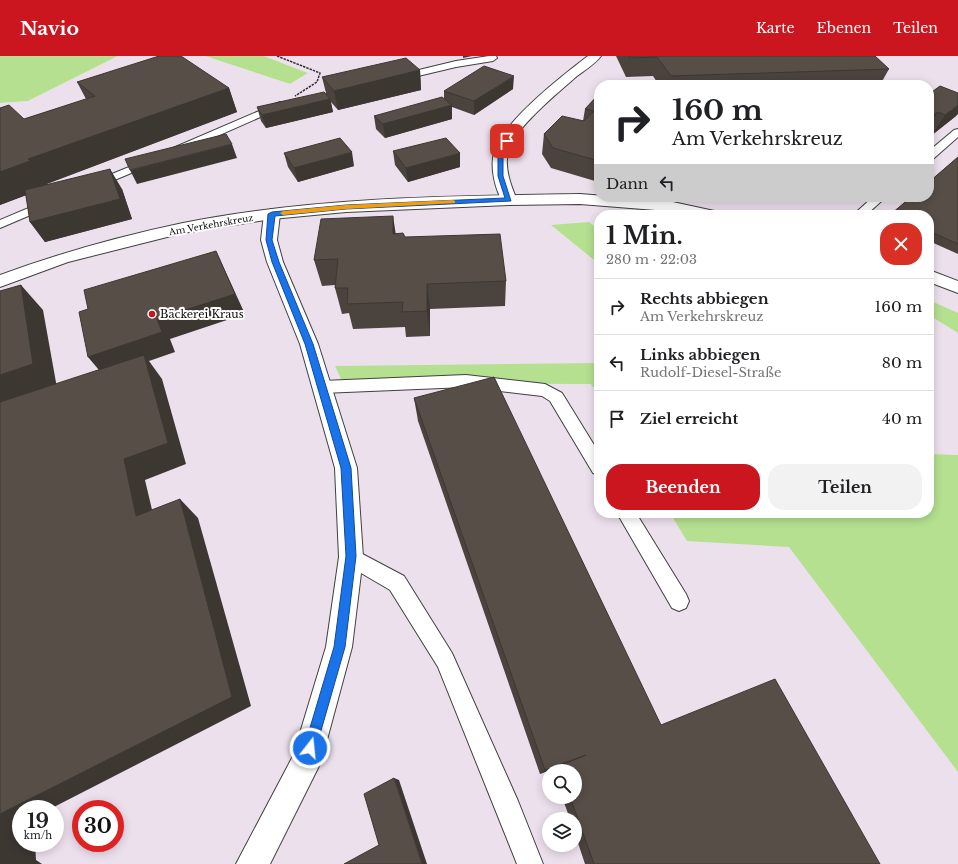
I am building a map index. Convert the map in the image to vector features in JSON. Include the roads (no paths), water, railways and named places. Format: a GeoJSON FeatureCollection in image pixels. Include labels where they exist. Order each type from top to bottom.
{"type":"FeatureCollection","features":[{"type":"Feature","properties":{"kind":"street"},"geometry":{"type":"LineString","coordinates":[[509,200],[500,176],[501,150],[520,122],[595,56]]}},
{"type":"Feature","properties":{"kind":"street","name":"Am Verkehrskreuz"},"geometry":{"type":"LineString","coordinates":[[0,281],[63,258],[183,228],[272,214],[346,207],[509,200],[594,200]]}},
{"type":"Feature","properties":{"kind":"street","name":"Am Verkehrskreuz"},"geometry":{"type":"LineString","coordinates":[[618,202],[668,206],[688,210]]}},
{"type":"Feature","properties":{"kind":"street"},"geometry":{"type":"LineString","coordinates":[[252,864],[306,762],[339,647],[351,556],[346,468],[309,344],[275,262],[269,240],[272,214]]}},
{"type":"Feature","properties":{"kind":"street"},"geometry":{"type":"LineString","coordinates":[[934,278],[958,287]]}},
{"type":"Feature","properties":{"kind":"lane"},"geometry":{"type":"LineString","coordinates":[[386,80],[456,64],[493,58]]}},
{"type":"Feature","properties":{"kind":"lane"},"geometry":{"type":"LineString","coordinates":[[81,190],[289,102]]}},
{"type":"Feature","properties":{"kind":"lane"},"geometry":{"type":"LineString","coordinates":[[934,153],[958,132]]}},
{"type":"Feature","properties":{"kind":"lane"},"geometry":{"type":"LineString","coordinates":[[0,224],[59,200]]}},
{"type":"Feature","properties":{"kind":"lane"},"geometry":{"type":"LineString","coordinates":[[865,210],[874,202]]}},
{"type":"Feature","properties":{"kind":"lane"},"geometry":{"type":"LineString","coordinates":[[322,387],[466,381],[545,390],[556,397],[594,460]]}},
{"type":"Feature","properties":{"kind":"lane"},"geometry":{"type":"LineString","coordinates":[[629,518],[679,601]]}},
{"type":"Feature","properties":{"kind":"lane"},"geometry":{"type":"LineString","coordinates":[[351,556],[396,583],[445,660],[509,810],[530,864]]}},
{"type":"Feature","properties":{"kind":"place","name":"Bäckerei Kraus"},"geometry":{"type":"Point","coordinates":[152,314]}}]}
